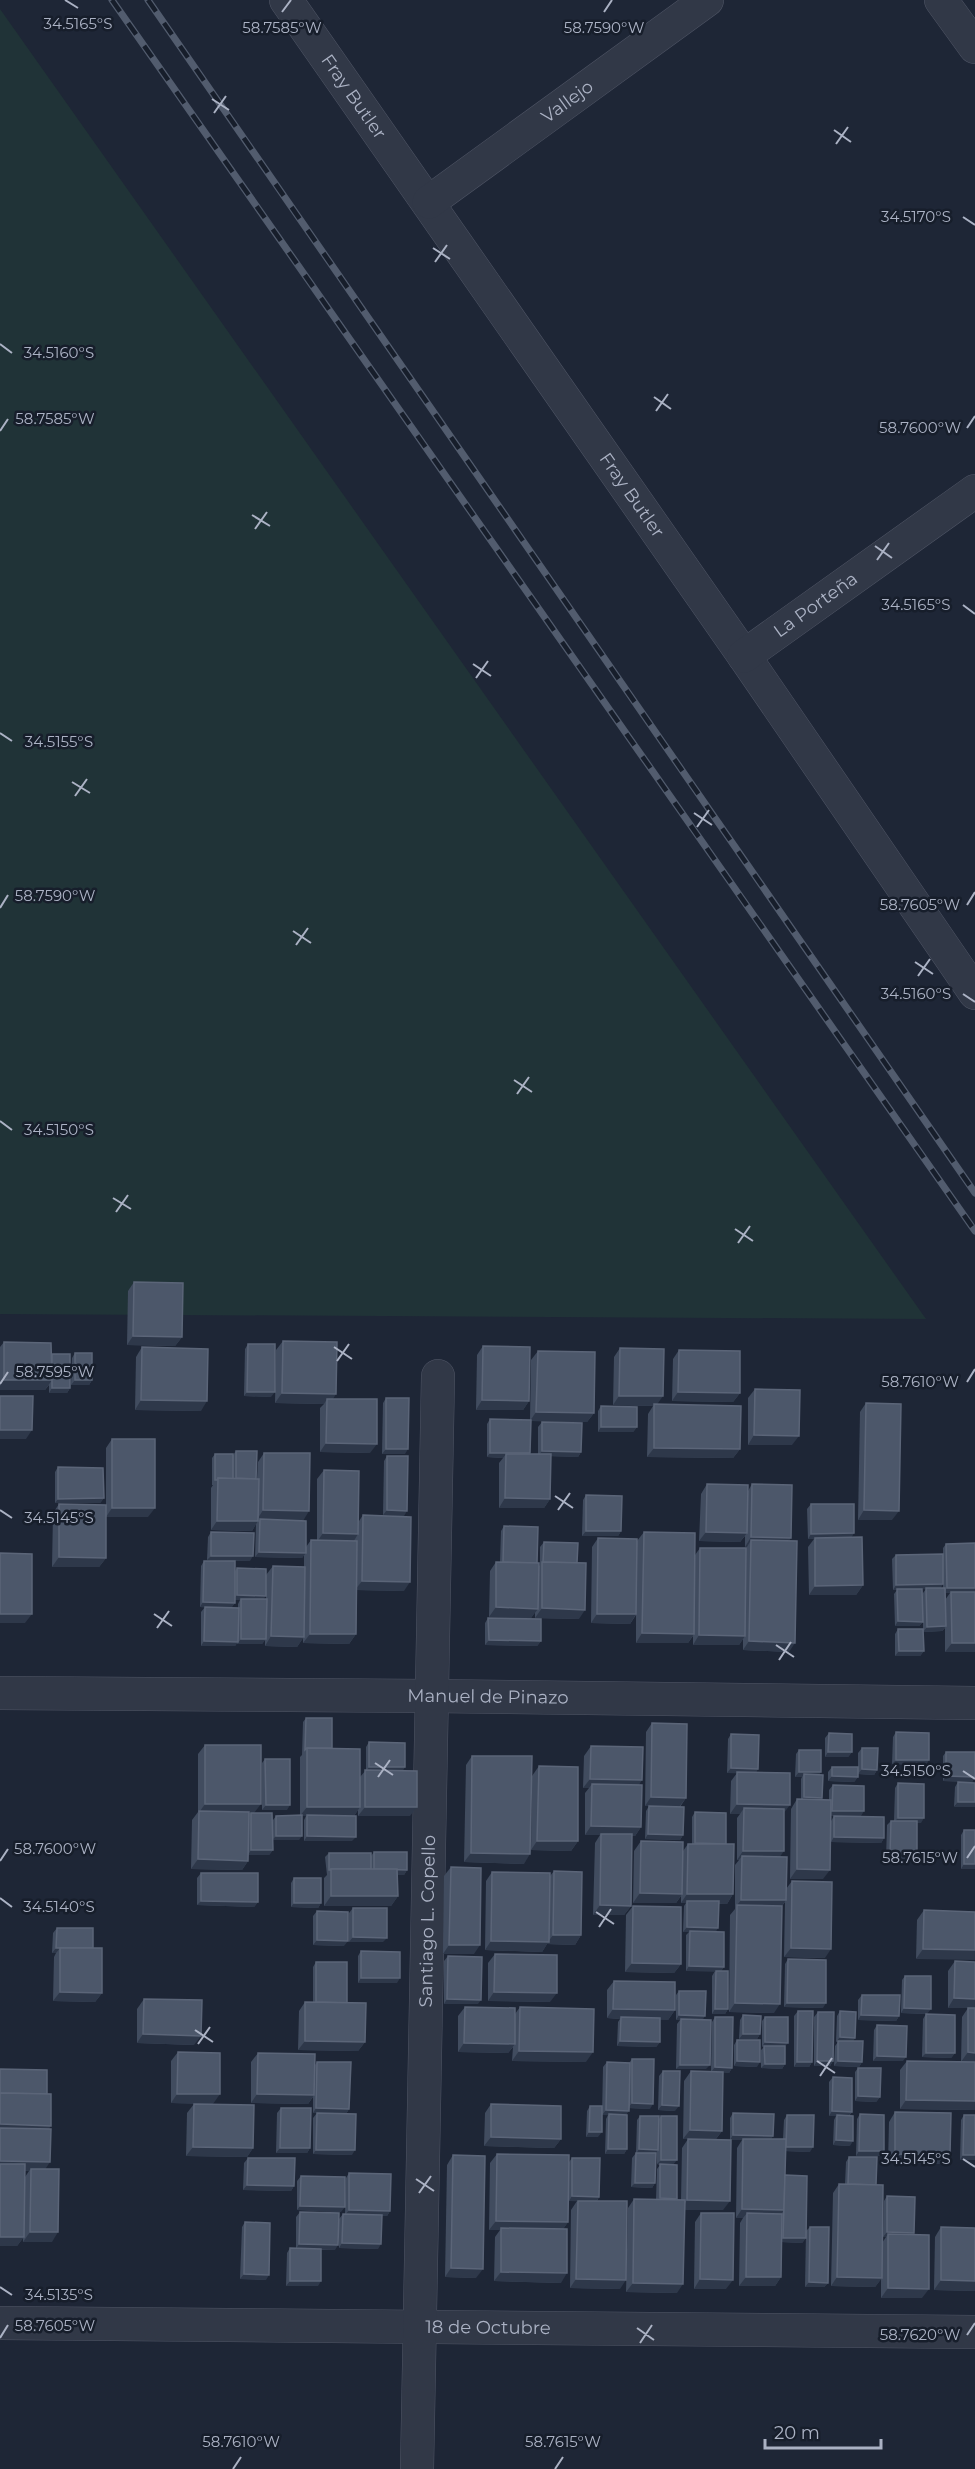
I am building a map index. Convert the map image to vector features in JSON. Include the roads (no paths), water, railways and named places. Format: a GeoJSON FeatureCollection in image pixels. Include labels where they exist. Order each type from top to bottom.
{"type":"FeatureCollection","features":[{"type":"Feature","properties":{"kind":"street","name":"Fray Butler"},"geometry":{"type":"LineString","coordinates":[[286,0],[429,202],[975,993]]}},
{"type":"Feature","properties":{"kind":"street","name":"Vallejo"},"geometry":{"type":"LineString","coordinates":[[429,202],[707,0]]}},
{"type":"Feature","properties":{"kind":"street"},"geometry":{"type":"LineString","coordinates":[[941,0],[975,47]]}},
{"type":"Feature","properties":{"kind":"street","name":"La Porteña"},"geometry":{"type":"LineString","coordinates":[[744,656],[975,491]]}},
{"type":"Feature","properties":{"kind":"street","name":"Santiago L. Copello"},"geometry":{"type":"LineString","coordinates":[[417,2469],[438,1376]]}},
{"type":"Feature","properties":{"kind":"street","name":"Manuel de Pinazo"},"geometry":{"type":"LineString","coordinates":[[0,1693],[432,1695],[975,1703]]}},
{"type":"Feature","properties":{"kind":"street","name":"18 de Octubre"},"geometry":{"type":"LineString","coordinates":[[0,2323],[975,2332]]}},
{"type":"Feature","properties":{"kind":"railway"},"geometry":{"type":"LineString","coordinates":[[112,0],[975,1231]]}},
{"type":"Feature","properties":{"kind":"railway"},"geometry":{"type":"LineString","coordinates":[[148,0],[975,1193]]}}]}
